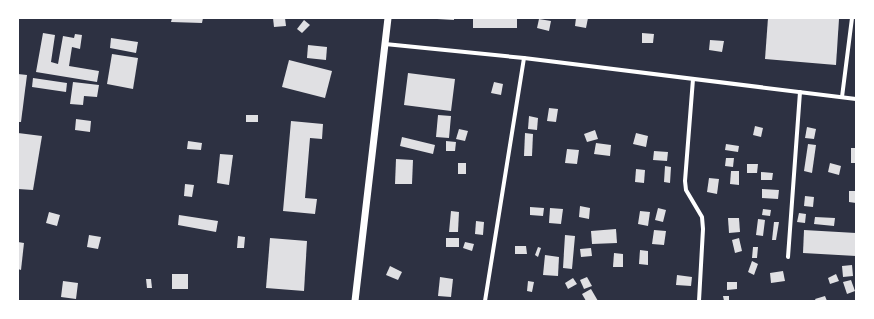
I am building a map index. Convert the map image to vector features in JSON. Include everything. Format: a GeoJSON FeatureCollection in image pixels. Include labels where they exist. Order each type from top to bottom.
{"type":"FeatureCollection","features":[{"type":"Feature","properties":{"kind":"street"},"geometry":{"type":"LineString","coordinates":[[355,301],[388,18]]}},
{"type":"Feature","properties":{"kind":"street"},"geometry":{"type":"LineString","coordinates":[[842,97],[852,18]]}},
{"type":"Feature","properties":{"kind":"street"},"geometry":{"type":"LineString","coordinates":[[385,44],[524,58],[856,99]]}},
{"type":"Feature","properties":{"kind":"street"},"geometry":{"type":"LineString","coordinates":[[485,301],[524,58]]}},
{"type":"Feature","properties":{"kind":"street"},"geometry":{"type":"LineString","coordinates":[[693,79],[685,181],[686,190],[702,217],[703,229],[699,301]]}},
{"type":"Feature","properties":{"kind":"street"},"geometry":{"type":"LineString","coordinates":[[788,257],[800,92]]}},
{"type":"Feature","properties":{"kind":"building"},"geometry":{"type":"Polygon","coordinates":[[[172,18],[203,18],[202,23],[171,22],[172,18]]]}},
{"type":"Feature","properties":{"kind":"building"},"geometry":{"type":"Polygon","coordinates":[[[273,18],[285,18],[286,26],[274,27],[273,18]]]}},
{"type":"Feature","properties":{"kind":"building"},"geometry":{"type":"Polygon","coordinates":[[[454,18],[454,20],[437,19],[454,18]]]}},
{"type":"Feature","properties":{"kind":"building"},"geometry":{"type":"Polygon","coordinates":[[[473,18],[517,18],[517,28],[473,28],[473,18]]]}},
{"type":"Feature","properties":{"kind":"building"},"geometry":{"type":"Polygon","coordinates":[[[576,18],[588,18],[586,28],[575,26],[576,18]]]}},
{"type":"Feature","properties":{"kind":"building"},"geometry":{"type":"Polygon","coordinates":[[[768,18],[839,19],[836,65],[765,59],[768,18]]]}},
{"type":"Feature","properties":{"kind":"building"},"geometry":{"type":"Polygon","coordinates":[[[539,19],[551,21],[549,31],[537,28],[539,19]]]}},
{"type":"Feature","properties":{"kind":"building"},"geometry":{"type":"Polygon","coordinates":[[[304,20],[310,25],[302,33],[297,29],[304,20]]]}},
{"type":"Feature","properties":{"kind":"building"},"geometry":{"type":"Polygon","coordinates":[[[43,33],[55,35],[51,62],[58,64],[63,36],[74,38],[75,34],[82,35],[80,49],[72,47],[69,66],[99,71],[97,82],[36,72],[43,33]]]}},
{"type":"Feature","properties":{"kind":"building"},"geometry":{"type":"Polygon","coordinates":[[[642,33],[654,34],[653,43],[642,43],[642,33]]]}},
{"type":"Feature","properties":{"kind":"building"},"geometry":{"type":"Polygon","coordinates":[[[111,38],[138,42],[136,53],[110,48],[111,38]]]}},
{"type":"Feature","properties":{"kind":"building"},"geometry":{"type":"Polygon","coordinates":[[[710,40],[724,41],[722,52],[709,50],[710,40]]]}},
{"type":"Feature","properties":{"kind":"building"},"geometry":{"type":"Polygon","coordinates":[[[308,45],[327,47],[326,60],[307,58],[308,45]]]}},
{"type":"Feature","properties":{"kind":"building"},"geometry":{"type":"Polygon","coordinates":[[[112,54],[138,58],[133,89],[107,84],[112,54]]]}},
{"type":"Feature","properties":{"kind":"building"},"geometry":{"type":"Polygon","coordinates":[[[289,60],[332,71],[325,98],[282,87],[289,60]]]}},
{"type":"Feature","properties":{"kind":"building"},"geometry":{"type":"Polygon","coordinates":[[[408,73],[455,79],[451,111],[404,105],[408,73]]]}},
{"type":"Feature","properties":{"kind":"building"},"geometry":{"type":"Polygon","coordinates":[[[18,74],[27,75],[21,122],[18,122],[18,74]]]}},
{"type":"Feature","properties":{"kind":"building"},"geometry":{"type":"Polygon","coordinates":[[[33,78],[67,83],[66,92],[32,87],[33,78]]]}},
{"type":"Feature","properties":{"kind":"building"},"geometry":{"type":"Polygon","coordinates":[[[73,82],[99,85],[97,97],[84,96],[83,105],[70,104],[73,82]]]}},
{"type":"Feature","properties":{"kind":"building"},"geometry":{"type":"Polygon","coordinates":[[[494,82],[503,84],[501,95],[491,93],[494,82]]]}},
{"type":"Feature","properties":{"kind":"building"},"geometry":{"type":"Polygon","coordinates":[[[549,108],[558,109],[556,122],[547,121],[549,108]]]}},
{"type":"Feature","properties":{"kind":"building"},"geometry":{"type":"Polygon","coordinates":[[[246,115],[258,115],[258,122],[246,122],[246,115]]]}},
{"type":"Feature","properties":{"kind":"building"},"geometry":{"type":"Polygon","coordinates":[[[438,115],[451,116],[449,138],[436,137],[438,115]]]}},
{"type":"Feature","properties":{"kind":"building"},"geometry":{"type":"Polygon","coordinates":[[[529,116],[538,118],[537,130],[528,129],[529,116]]]}},
{"type":"Feature","properties":{"kind":"building"},"geometry":{"type":"Polygon","coordinates":[[[76,119],[91,121],[90,132],[75,130],[76,119]]]}},
{"type":"Feature","properties":{"kind":"building"},"geometry":{"type":"Polygon","coordinates":[[[291,121],[323,124],[322,139],[310,138],[305,198],[317,199],[315,214],[283,211],[291,121]]]}},
{"type":"Feature","properties":{"kind":"building"},"geometry":{"type":"Polygon","coordinates":[[[755,126],[763,128],[761,137],[753,135],[755,126]]]}},
{"type":"Feature","properties":{"kind":"building"},"geometry":{"type":"Polygon","coordinates":[[[807,127],[816,129],[814,139],[805,138],[807,127]]]}},
{"type":"Feature","properties":{"kind":"building"},"geometry":{"type":"Polygon","coordinates":[[[459,129],[468,131],[465,141],[456,139],[459,129]]]}},
{"type":"Feature","properties":{"kind":"building"},"geometry":{"type":"Polygon","coordinates":[[[595,130],[598,139],[587,142],[584,134],[595,130]]]}},
{"type":"Feature","properties":{"kind":"building"},"geometry":{"type":"Polygon","coordinates":[[[18,133],[42,136],[33,190],[18,189],[18,133]]]}},
{"type":"Feature","properties":{"kind":"building"},"geometry":{"type":"Polygon","coordinates":[[[525,133],[533,134],[532,156],[524,156],[525,133]]]}},
{"type":"Feature","properties":{"kind":"building"},"geometry":{"type":"Polygon","coordinates":[[[636,133],[648,136],[646,147],[633,144],[636,133]]]}},
{"type":"Feature","properties":{"kind":"building"},"geometry":{"type":"Polygon","coordinates":[[[402,137],[435,145],[433,154],[400,146],[402,137]]]}},
{"type":"Feature","properties":{"kind":"building"},"geometry":{"type":"Polygon","coordinates":[[[188,141],[202,143],[201,150],[187,149],[188,141]]]}},
{"type":"Feature","properties":{"kind":"building"},"geometry":{"type":"Polygon","coordinates":[[[446,141],[456,142],[455,151],[446,151],[446,141]]]}},
{"type":"Feature","properties":{"kind":"building"},"geometry":{"type":"Polygon","coordinates":[[[596,143],[611,145],[610,156],[594,154],[596,143]]]}},
{"type":"Feature","properties":{"kind":"building"},"geometry":{"type":"Polygon","coordinates":[[[726,144],[739,146],[738,152],[725,150],[726,144]]]}},
{"type":"Feature","properties":{"kind":"building"},"geometry":{"type":"Polygon","coordinates":[[[808,144],[816,145],[812,173],[804,171],[808,144]]]}},
{"type":"Feature","properties":{"kind":"building"},"geometry":{"type":"Polygon","coordinates":[[[851,148],[856,148],[856,163],[851,163],[851,148]]]}},
{"type":"Feature","properties":{"kind":"building"},"geometry":{"type":"Polygon","coordinates":[[[567,149],[579,150],[577,164],[565,163],[567,149]]]}},
{"type":"Feature","properties":{"kind":"building"},"geometry":{"type":"Polygon","coordinates":[[[654,151],[668,152],[667,161],[653,160],[654,151]]]}},
{"type":"Feature","properties":{"kind":"building"},"geometry":{"type":"Polygon","coordinates":[[[220,154],[233,155],[229,185],[217,183],[220,154]]]}},
{"type":"Feature","properties":{"kind":"building"},"geometry":{"type":"Polygon","coordinates":[[[726,158],[734,158],[733,167],[725,166],[726,158]]]}},
{"type":"Feature","properties":{"kind":"building"},"geometry":{"type":"Polygon","coordinates":[[[396,159],[413,160],[412,184],[395,184],[396,159]]]}},
{"type":"Feature","properties":{"kind":"building"},"geometry":{"type":"Polygon","coordinates":[[[458,163],[466,163],[466,174],[458,174],[458,163]]]}},
{"type":"Feature","properties":{"kind":"building"},"geometry":{"type":"Polygon","coordinates":[[[830,163],[841,166],[839,175],[828,172],[830,163]]]}},
{"type":"Feature","properties":{"kind":"building"},"geometry":{"type":"Polygon","coordinates":[[[747,164],[758,164],[757,173],[747,173],[747,164]]]}},
{"type":"Feature","properties":{"kind":"building"},"geometry":{"type":"Polygon","coordinates":[[[665,166],[671,167],[670,183],[664,182],[665,166]]]}},
{"type":"Feature","properties":{"kind":"building"},"geometry":{"type":"Polygon","coordinates":[[[636,169],[645,170],[644,183],[635,182],[636,169]]]}},
{"type":"Feature","properties":{"kind":"building"},"geometry":{"type":"Polygon","coordinates":[[[731,171],[739,171],[739,185],[730,184],[731,171]]]}},
{"type":"Feature","properties":{"kind":"building"},"geometry":{"type":"Polygon","coordinates":[[[761,172],[773,173],[772,180],[761,180],[761,172]]]}},
{"type":"Feature","properties":{"kind":"building"},"geometry":{"type":"Polygon","coordinates":[[[709,178],[719,179],[717,194],[707,192],[709,178]]]}},
{"type":"Feature","properties":{"kind":"building"},"geometry":{"type":"Polygon","coordinates":[[[185,184],[194,185],[192,197],[184,196],[185,184]]]}},
{"type":"Feature","properties":{"kind":"building"},"geometry":{"type":"Polygon","coordinates":[[[762,189],[779,190],[778,199],[762,198],[762,189]]]}},
{"type":"Feature","properties":{"kind":"building"},"geometry":{"type":"Polygon","coordinates":[[[849,191],[856,191],[856,203],[849,202],[849,191]]]}},
{"type":"Feature","properties":{"kind":"building"},"geometry":{"type":"Polygon","coordinates":[[[805,196],[814,197],[813,207],[804,206],[805,196]]]}},
{"type":"Feature","properties":{"kind":"building"},"geometry":{"type":"Polygon","coordinates":[[[580,206],[590,208],[589,219],[579,217],[580,206]]]}},
{"type":"Feature","properties":{"kind":"building"},"geometry":{"type":"Polygon","coordinates":[[[530,207],[544,208],[543,216],[530,215],[530,207]]]}},
{"type":"Feature","properties":{"kind":"building"},"geometry":{"type":"Polygon","coordinates":[[[550,208],[563,209],[561,224],[549,223],[550,208]]]}},
{"type":"Feature","properties":{"kind":"building"},"geometry":{"type":"Polygon","coordinates":[[[658,208],[666,210],[663,222],[655,220],[658,208]]]}},
{"type":"Feature","properties":{"kind":"building"},"geometry":{"type":"Polygon","coordinates":[[[763,209],[771,210],[770,216],[762,215],[763,209]]]}},
{"type":"Feature","properties":{"kind":"building"},"geometry":{"type":"Polygon","coordinates":[[[451,211],[459,212],[458,232],[449,232],[451,211]]]}},
{"type":"Feature","properties":{"kind":"building"},"geometry":{"type":"Polygon","coordinates":[[[640,211],[650,212],[648,226],[638,224],[640,211]]]}},
{"type":"Feature","properties":{"kind":"building"},"geometry":{"type":"Polygon","coordinates":[[[49,212],[60,215],[57,226],[46,223],[49,212]]]}},
{"type":"Feature","properties":{"kind":"building"},"geometry":{"type":"Polygon","coordinates":[[[799,213],[806,214],[805,223],[797,222],[799,213]]]}},
{"type":"Feature","properties":{"kind":"building"},"geometry":{"type":"Polygon","coordinates":[[[179,215],[218,221],[216,232],[178,225],[179,215]]]}},
{"type":"Feature","properties":{"kind":"building"},"geometry":{"type":"Polygon","coordinates":[[[815,217],[835,218],[834,226],[814,224],[815,217]]]}},
{"type":"Feature","properties":{"kind":"building"},"geometry":{"type":"Polygon","coordinates":[[[728,218],[739,218],[740,232],[729,233],[728,218]]]}},
{"type":"Feature","properties":{"kind":"building"},"geometry":{"type":"Polygon","coordinates":[[[758,219],[765,220],[763,236],[756,235],[758,219]]]}},
{"type":"Feature","properties":{"kind":"building"},"geometry":{"type":"Polygon","coordinates":[[[476,221],[484,222],[483,235],[475,234],[476,221]]]}},
{"type":"Feature","properties":{"kind":"building"},"geometry":{"type":"Polygon","coordinates":[[[774,222],[779,222],[776,240],[772,240],[774,222]]]}},
{"type":"Feature","properties":{"kind":"building"},"geometry":{"type":"Polygon","coordinates":[[[616,229],[617,243],[592,244],[591,231],[616,229]]]}},
{"type":"Feature","properties":{"kind":"building"},"geometry":{"type":"Polygon","coordinates":[[[654,230],[666,231],[664,245],[652,244],[654,230]]]}},
{"type":"Feature","properties":{"kind":"building"},"geometry":{"type":"Polygon","coordinates":[[[804,230],[856,233],[856,256],[803,253],[804,230]]]}},
{"type":"Feature","properties":{"kind":"building"},"geometry":{"type":"Polygon","coordinates":[[[89,235],[101,237],[98,249],[87,247],[89,235]]]}},
{"type":"Feature","properties":{"kind":"building"},"geometry":{"type":"Polygon","coordinates":[[[565,235],[575,236],[572,269],[563,268],[565,235]]]}},
{"type":"Feature","properties":{"kind":"building"},"geometry":{"type":"Polygon","coordinates":[[[238,236],[245,237],[244,248],[237,248],[238,236]]]}},
{"type":"Feature","properties":{"kind":"building"},"geometry":{"type":"Polygon","coordinates":[[[270,238],[307,241],[304,291],[266,288],[270,238]]]}},
{"type":"Feature","properties":{"kind":"building"},"geometry":{"type":"Polygon","coordinates":[[[446,238],[459,238],[459,247],[446,247],[446,238]]]}},
{"type":"Feature","properties":{"kind":"building"},"geometry":{"type":"Polygon","coordinates":[[[739,238],[742,251],[735,253],[732,240],[739,238]]]}},
{"type":"Feature","properties":{"kind":"building"},"geometry":{"type":"Polygon","coordinates":[[[18,242],[24,243],[21,270],[18,269],[18,242]]]}},
{"type":"Feature","properties":{"kind":"building"},"geometry":{"type":"Polygon","coordinates":[[[465,242],[474,244],[472,251],[463,248],[465,242]]]}},
{"type":"Feature","properties":{"kind":"building"},"geometry":{"type":"Polygon","coordinates":[[[515,246],[526,246],[527,254],[515,254],[515,246]]]}},
{"type":"Feature","properties":{"kind":"building"},"geometry":{"type":"Polygon","coordinates":[[[538,247],[541,248],[538,257],[535,255],[538,247]]]}},
{"type":"Feature","properties":{"kind":"building"},"geometry":{"type":"Polygon","coordinates":[[[753,247],[758,247],[757,258],[752,258],[753,247]]]}},
{"type":"Feature","properties":{"kind":"building"},"geometry":{"type":"Polygon","coordinates":[[[591,248],[592,256],[581,257],[580,249],[591,248]]]}},
{"type":"Feature","properties":{"kind":"building"},"geometry":{"type":"Polygon","coordinates":[[[640,250],[648,251],[648,265],[639,264],[640,250]]]}},
{"type":"Feature","properties":{"kind":"building"},"geometry":{"type":"Polygon","coordinates":[[[614,253],[623,254],[623,267],[613,267],[614,253]]]}},
{"type":"Feature","properties":{"kind":"building"},"geometry":{"type":"Polygon","coordinates":[[[545,255],[559,257],[558,276],[543,275],[545,255]]]}},
{"type":"Feature","properties":{"kind":"building"},"geometry":{"type":"Polygon","coordinates":[[[752,261],[758,264],[754,275],[748,272],[752,261]]]}},
{"type":"Feature","properties":{"kind":"building"},"geometry":{"type":"Polygon","coordinates":[[[852,265],[853,276],[843,277],[842,266],[852,265]]]}},
{"type":"Feature","properties":{"kind":"building"},"geometry":{"type":"Polygon","coordinates":[[[390,266],[402,272],[398,280],[386,275],[390,266]]]}},
{"type":"Feature","properties":{"kind":"building"},"geometry":{"type":"Polygon","coordinates":[[[783,271],[785,281],[771,283],[770,273],[783,271]]]}},
{"type":"Feature","properties":{"kind":"building"},"geometry":{"type":"Polygon","coordinates":[[[172,274],[188,274],[188,289],[172,289],[172,274]]]}},
{"type":"Feature","properties":{"kind":"building"},"geometry":{"type":"Polygon","coordinates":[[[836,274],[839,281],[830,284],[828,278],[836,274]]]}},
{"type":"Feature","properties":{"kind":"building"},"geometry":{"type":"Polygon","coordinates":[[[677,275],[692,277],[691,286],[676,285],[677,275]]]}},
{"type":"Feature","properties":{"kind":"building"},"geometry":{"type":"Polygon","coordinates":[[[440,277],[453,279],[451,297],[438,296],[440,277]]]}},
{"type":"Feature","properties":{"kind":"building"},"geometry":{"type":"Polygon","coordinates":[[[587,277],[592,286],[584,289],[580,280],[587,277]]]}},
{"type":"Feature","properties":{"kind":"building"},"geometry":{"type":"Polygon","coordinates":[[[573,278],[577,284],[568,289],[565,283],[573,278]]]}},
{"type":"Feature","properties":{"kind":"building"},"geometry":{"type":"Polygon","coordinates":[[[146,279],[151,279],[152,288],[147,288],[146,279]]]}},
{"type":"Feature","properties":{"kind":"building"},"geometry":{"type":"Polygon","coordinates":[[[851,280],[855,291],[847,294],[843,282],[851,280]]]}},
{"type":"Feature","properties":{"kind":"building"},"geometry":{"type":"Polygon","coordinates":[[[63,281],[78,283],[76,299],[61,297],[63,281]]]}},
{"type":"Feature","properties":{"kind":"building"},"geometry":{"type":"Polygon","coordinates":[[[528,281],[534,282],[532,292],[527,291],[528,281]]]}},
{"type":"Feature","properties":{"kind":"building"},"geometry":{"type":"Polygon","coordinates":[[[727,282],[737,282],[737,289],[727,290],[727,282]]]}},
{"type":"Feature","properties":{"kind":"building"},"geometry":{"type":"Polygon","coordinates":[[[591,289],[598,301],[586,301],[582,294],[591,289]]]}},
{"type":"Feature","properties":{"kind":"building"},"geometry":{"type":"Polygon","coordinates":[[[723,296],[729,296],[729,301],[724,301],[723,296]]]}},
{"type":"Feature","properties":{"kind":"building"},"geometry":{"type":"Polygon","coordinates":[[[825,296],[827,301],[816,301],[815,299],[825,296]]]}}]}
